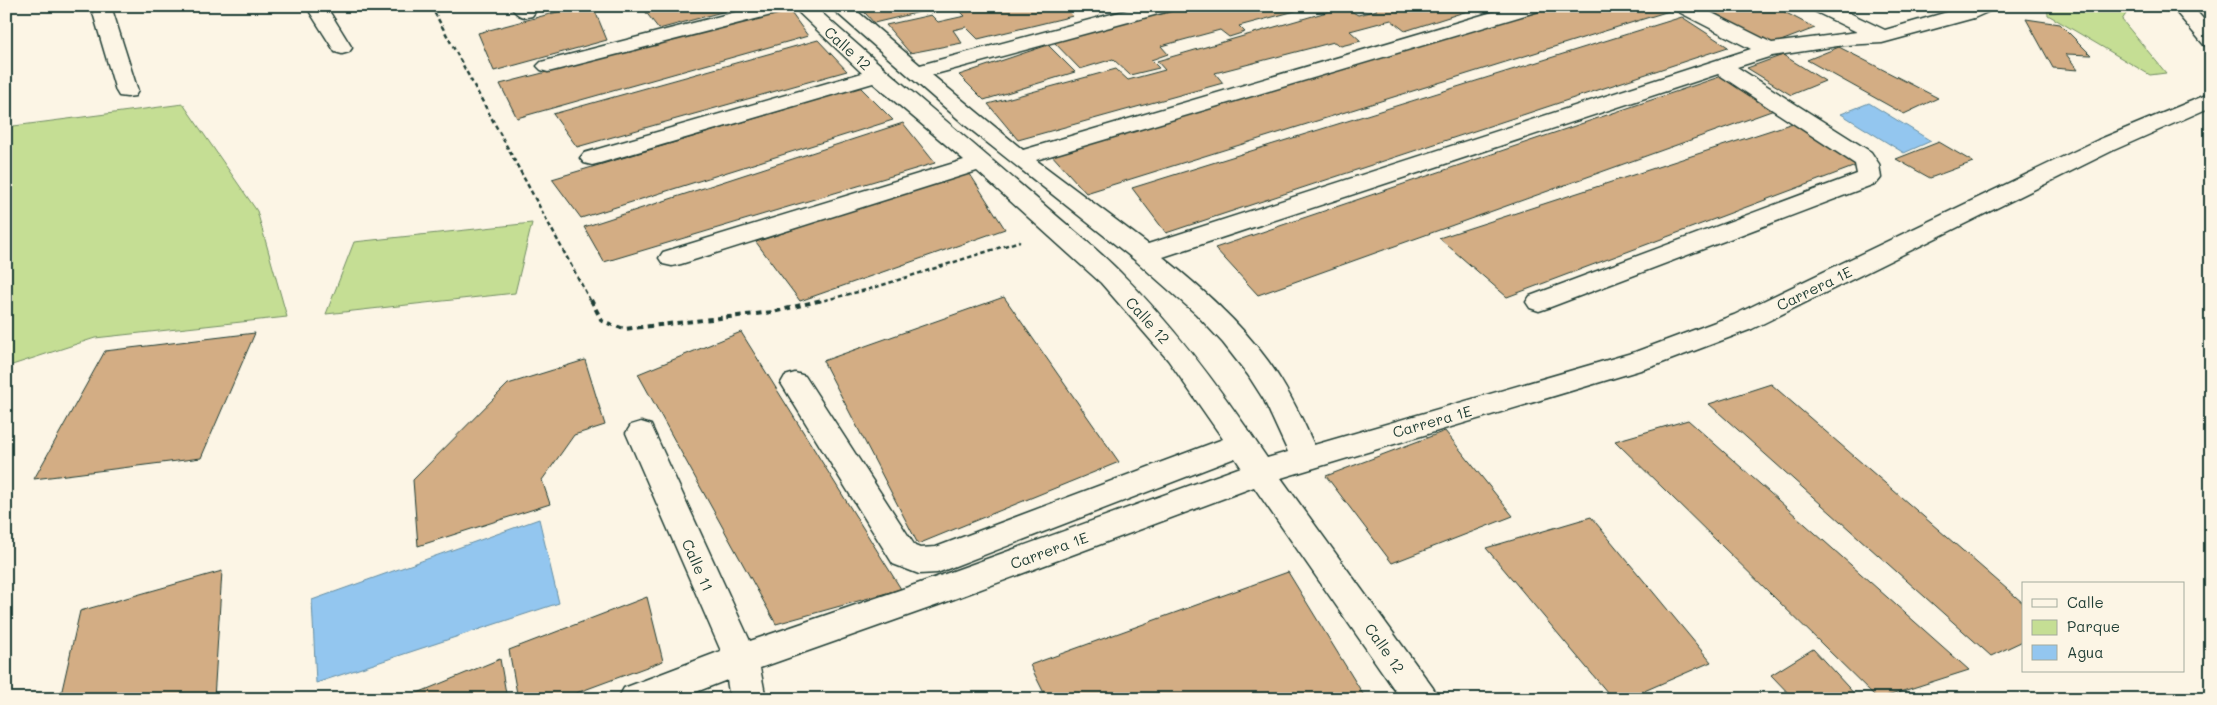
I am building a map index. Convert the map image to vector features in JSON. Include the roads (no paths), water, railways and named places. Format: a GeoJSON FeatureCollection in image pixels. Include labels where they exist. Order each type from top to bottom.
{"type":"FeatureCollection","features":[{"type":"Feature","properties":{"kind":"main road"},"geometry":{"type":"LineString","coordinates":[[101,6],[127,91]]}},
{"type":"Feature","properties":{"kind":"main road"},"geometry":{"type":"LineString","coordinates":[[316,6],[342,48]]}},
{"type":"Feature","properties":{"kind":"main road"},"geometry":{"type":"LineString","coordinates":[[548,66],[784,6]]}},
{"type":"Feature","properties":{"kind":"main road","name":"Calle 12"},"geometry":{"type":"LineString","coordinates":[[802,6],[877,75],[981,162],[1110,276],[1178,353],[1217,406],[1260,472],[1421,699]]}},
{"type":"Feature","properties":{"kind":"main road"},"geometry":{"type":"LineString","coordinates":[[839,6],[1019,158],[1145,254],[1203,305],[1258,368],[1290,423],[1306,458]]}},
{"type":"Feature","properties":{"kind":"main road"},"geometry":{"type":"LineString","coordinates":[[917,72],[1166,6]]}},
{"type":"Feature","properties":{"kind":"main road"},"geometry":{"type":"LineString","coordinates":[[1019,158],[1535,6]]}},
{"type":"Feature","properties":{"kind":"main road"},"geometry":{"type":"LineString","coordinates":[[1682,6],[1769,50]]}},
{"type":"Feature","properties":{"kind":"main road"},"geometry":{"type":"LineString","coordinates":[[1820,6],[1882,36]]}},
{"type":"Feature","properties":{"kind":"main road"},"geometry":{"type":"LineString","coordinates":[[1145,254],[1769,50],[1844,39],[1882,36],[1967,14],[1985,6]]}},
{"type":"Feature","properties":{"kind":"main road"},"geometry":{"type":"LineString","coordinates":[[2181,6],[2211,40]]}},
{"type":"Feature","properties":{"kind":"main road"},"geometry":{"type":"LineString","coordinates":[[1539,302],[1869,178],[1867,164],[1863,157],[1720,66]]}},
{"type":"Feature","properties":{"kind":"main road"},"geometry":{"type":"LineString","coordinates":[[592,158],[877,75]]}},
{"type":"Feature","properties":{"kind":"main road","name":"Carrera 1E"},"geometry":{"type":"LineString","coordinates":[[636,699],[741,659],[926,595],[1260,472],[1644,359],[1743,322],[2106,145],[2211,99]]}},
{"type":"Feature","properties":{"kind":"main road"},"geometry":{"type":"LineString","coordinates":[[672,258],[981,162]]}},
{"type":"Feature","properties":{"kind":"main road"},"geometry":{"type":"LineString","coordinates":[[795,383],[904,555],[919,561],[937,560],[1241,444]]}},
{"type":"Feature","properties":{"kind":"main road","name":"Calle 11"},"geometry":{"type":"LineString","coordinates":[[640,433],[741,659],[748,699]]}},
{"type":"Feature","properties":{"kind":"water"},"geometry":{"type":"Polygon","coordinates":[[[1869,103],[1931,141],[1904,153],[1841,114],[1869,103]]]}},
{"type":"Feature","properties":{"kind":"water"},"geometry":{"type":"Polygon","coordinates":[[[539,519],[559,603],[316,683],[312,600],[539,519]]]}}]}
